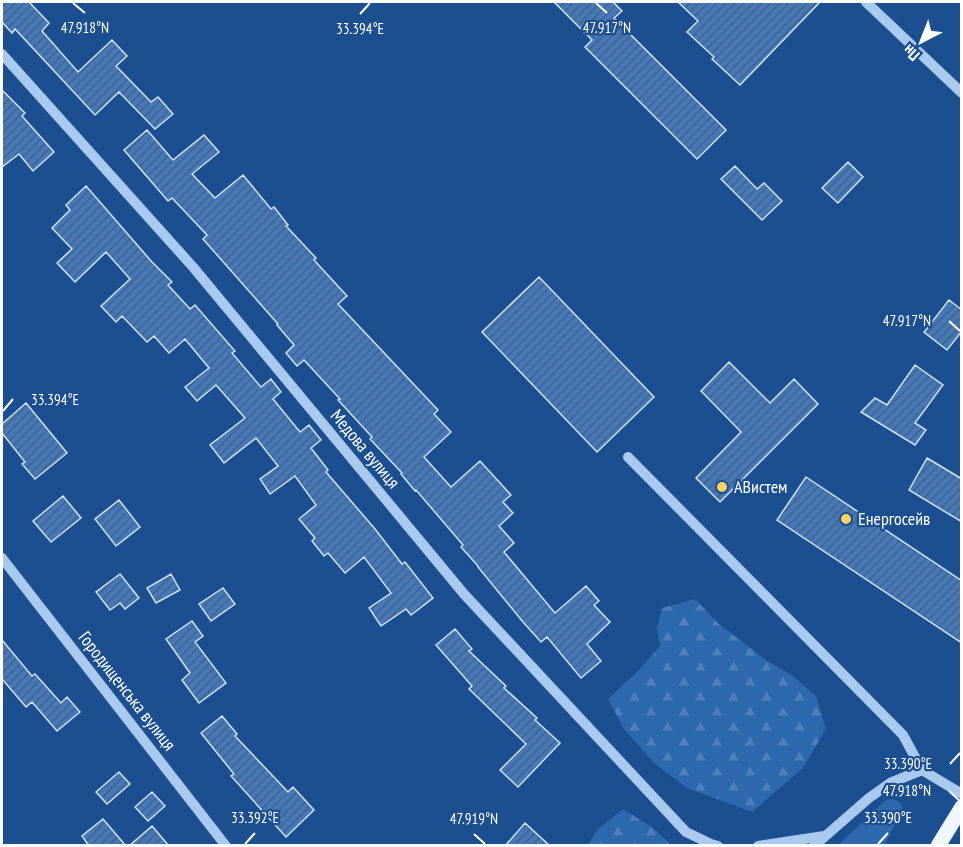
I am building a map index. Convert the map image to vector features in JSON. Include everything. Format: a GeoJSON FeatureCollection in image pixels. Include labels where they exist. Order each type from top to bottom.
{"type":"FeatureCollection","features":[{"type":"Feature","properties":{"kind":"main road"},"geometry":{"type":"LineString","coordinates":[[938,846],[956,828],[962,807]]}},
{"type":"Feature","properties":{"kind":"street"},"geometry":{"type":"LineString","coordinates":[[866,2],[962,93]]}},
{"type":"Feature","properties":{"kind":"street","name":"Медова вулиця"},"geometry":{"type":"LineString","coordinates":[[2,54],[193,267],[464,594],[686,832],[718,846]]}},
{"type":"Feature","properties":{"kind":"street"},"geometry":{"type":"LineString","coordinates":[[628,457],[903,735],[922,770],[962,794]]}},
{"type":"Feature","properties":{"kind":"street","name":"Городищенська вулиця"},"geometry":{"type":"LineString","coordinates":[[2,558],[226,846]]}},
{"type":"Feature","properties":{"kind":"street"},"geometry":{"type":"LineString","coordinates":[[814,846],[869,798],[890,783],[922,770]]}},
{"type":"Feature","properties":{"kind":"street"},"geometry":{"type":"LineString","coordinates":[[758,846],[825,836]]}},
{"type":"Feature","properties":{"kind":"green space"},"geometry":{"type":"Polygon","coordinates":[[[695,599],[719,624],[766,660],[794,677],[816,696],[826,729],[803,768],[752,812],[687,788],[655,764],[624,729],[608,699],[640,669],[660,646],[657,628],[662,608],[695,599]]]}},
{"type":"Feature","properties":{"kind":"green space"},"geometry":{"type":"Polygon","coordinates":[[[886,800],[899,802],[903,810],[884,845],[838,845],[886,800]]]}},
{"type":"Feature","properties":{"kind":"green space"},"geometry":{"type":"Polygon","coordinates":[[[623,809],[653,828],[671,845],[588,845],[598,829],[623,809]]]}},
{"type":"Feature","properties":{"kind":"building"},"geometry":{"type":"Polygon","coordinates":[[[2,2],[29,2],[49,23],[42,31],[78,72],[112,40],[127,56],[116,66],[151,102],[158,97],[173,114],[155,129],[119,92],[95,115],[15,29],[12,33],[2,22],[2,2]]]}},
{"type":"Feature","properties":{"kind":"building"},"geometry":{"type":"Polygon","coordinates":[[[554,2],[613,2],[622,11],[614,18],[726,130],[697,159],[585,47],[592,40],[554,2]]]}},
{"type":"Feature","properties":{"kind":"building"},"geometry":{"type":"Polygon","coordinates":[[[678,2],[820,2],[740,85],[687,32],[698,21],[678,2]]]}},
{"type":"Feature","properties":{"kind":"building"},"geometry":{"type":"Polygon","coordinates":[[[2,90],[25,113],[22,116],[54,152],[33,171],[19,154],[2,167],[2,90]]]}},
{"type":"Feature","properties":{"kind":"building"},"geometry":{"type":"Polygon","coordinates":[[[147,130],[173,160],[204,135],[219,152],[192,174],[215,198],[243,175],[271,209],[274,207],[288,225],[286,226],[347,296],[338,304],[438,410],[434,414],[451,432],[424,457],[451,487],[480,461],[511,495],[503,502],[513,513],[499,526],[514,543],[504,552],[555,613],[586,586],[599,601],[594,605],[610,622],[587,644],[601,661],[581,678],[547,637],[541,642],[523,622],[461,547],[463,545],[370,439],[372,437],[338,400],[340,399],[304,360],[297,366],[286,353],[294,345],[203,239],[207,235],[172,198],[168,201],[124,150],[147,130]]]}},
{"type":"Feature","properties":{"kind":"building"},"geometry":{"type":"Polygon","coordinates":[[[848,162],[863,177],[838,203],[822,188],[848,162]]]}},
{"type":"Feature","properties":{"kind":"building"},"geometry":{"type":"Polygon","coordinates":[[[735,166],[757,189],[764,183],[782,201],[762,220],[721,179],[735,166]]]}},
{"type":"Feature","properties":{"kind":"building"},"geometry":{"type":"Polygon","coordinates":[[[86,186],[172,282],[168,285],[190,309],[195,305],[235,351],[232,353],[261,387],[271,379],[281,392],[273,399],[300,432],[309,425],[321,440],[311,448],[328,470],[326,472],[402,564],[405,562],[433,598],[411,615],[406,609],[381,626],[369,608],[391,593],[364,557],[345,573],[328,553],[324,556],[312,541],[315,538],[299,519],[316,505],[295,476],[270,494],[260,479],[278,466],[256,438],[224,463],[210,445],[245,418],[216,385],[197,401],[185,387],[209,368],[185,339],[169,353],[154,336],[147,342],[122,316],[116,322],[101,306],[130,279],[106,252],[75,282],[57,263],[72,249],[52,228],[70,210],[66,205],[86,186]]]}},
{"type":"Feature","properties":{"kind":"building"},"geometry":{"type":"Polygon","coordinates":[[[539,277],[654,397],[597,452],[482,332],[539,277]]]}},
{"type":"Feature","properties":{"kind":"building"},"geometry":{"type":"Polygon","coordinates":[[[949,300],[962,310],[962,331],[947,350],[924,332],[949,300]]]}},
{"type":"Feature","properties":{"kind":"building"},"geometry":{"type":"Polygon","coordinates":[[[729,362],[770,403],[794,379],[818,404],[720,502],[696,478],[741,432],[701,391],[729,362]]]}},
{"type":"Feature","properties":{"kind":"building"},"geometry":{"type":"Polygon","coordinates":[[[915,365],[943,385],[915,423],[926,430],[915,445],[861,412],[875,398],[887,405],[915,365]]]}},
{"type":"Feature","properties":{"kind":"building"},"geometry":{"type":"Polygon","coordinates":[[[26,403],[67,453],[35,479],[22,464],[25,462],[2,433],[2,424],[26,403]]]}},
{"type":"Feature","properties":{"kind":"building"},"geometry":{"type":"Polygon","coordinates":[[[927,458],[962,479],[962,522],[909,490],[927,458]]]}},
{"type":"Feature","properties":{"kind":"building"},"geometry":{"type":"Polygon","coordinates":[[[806,477],[962,581],[962,643],[777,520],[806,477]]]}},
{"type":"Feature","properties":{"kind":"building"},"geometry":{"type":"Polygon","coordinates":[[[63,496],[81,518],[51,542],[33,521],[63,496]]]}},
{"type":"Feature","properties":{"kind":"building"},"geometry":{"type":"Polygon","coordinates":[[[119,500],[140,527],[116,546],[95,519],[119,500]]]}},
{"type":"Feature","properties":{"kind":"building"},"geometry":{"type":"Polygon","coordinates":[[[120,574],[139,598],[125,609],[120,603],[110,610],[96,592],[120,574]]]}},
{"type":"Feature","properties":{"kind":"building"},"geometry":{"type":"Polygon","coordinates":[[[171,574],[180,590],[156,603],[147,588],[171,574]]]}},
{"type":"Feature","properties":{"kind":"building"},"geometry":{"type":"Polygon","coordinates":[[[223,588],[235,604],[211,621],[199,604],[223,588]]]}},
{"type":"Feature","properties":{"kind":"building"},"geometry":{"type":"Polygon","coordinates":[[[192,621],[203,636],[195,642],[226,683],[199,703],[182,680],[190,673],[166,639],[192,621]]]}},
{"type":"Feature","properties":{"kind":"building"},"geometry":{"type":"Polygon","coordinates":[[[455,629],[472,649],[469,651],[560,743],[518,787],[500,770],[526,744],[469,689],[472,686],[436,645],[455,629]]]}},
{"type":"Feature","properties":{"kind":"building"},"geometry":{"type":"Polygon","coordinates":[[[2,640],[32,676],[35,674],[61,703],[67,697],[80,712],[57,731],[32,702],[26,707],[2,679],[2,640]]]}},
{"type":"Feature","properties":{"kind":"building"},"geometry":{"type":"Polygon","coordinates":[[[222,716],[237,734],[235,736],[288,792],[293,787],[314,810],[286,837],[231,776],[234,774],[201,733],[222,716]]]}},
{"type":"Feature","properties":{"kind":"building"},"geometry":{"type":"Polygon","coordinates":[[[119,772],[130,784],[107,804],[96,792],[119,772]]]}},
{"type":"Feature","properties":{"kind":"building"},"geometry":{"type":"Polygon","coordinates":[[[152,792],[165,806],[148,821],[135,807],[152,792]]]}},
{"type":"Feature","properties":{"kind":"building"},"geometry":{"type":"Polygon","coordinates":[[[103,819],[126,846],[89,846],[82,836],[103,819]]]}},
{"type":"Feature","properties":{"kind":"building"},"geometry":{"type":"Polygon","coordinates":[[[525,823],[550,846],[505,846],[525,823]]]}},
{"type":"Feature","properties":{"kind":"building"},"geometry":{"type":"Polygon","coordinates":[[[152,826],[169,846],[129,846],[152,826]]]}},
{"type":"Feature","properties":{"kind":"place","name":"АВистем"},"geometry":{"type":"Point","coordinates":[722,487]}},
{"type":"Feature","properties":{"kind":"place","name":"Енергосейв"},"geometry":{"type":"Point","coordinates":[846,519]}}]}
